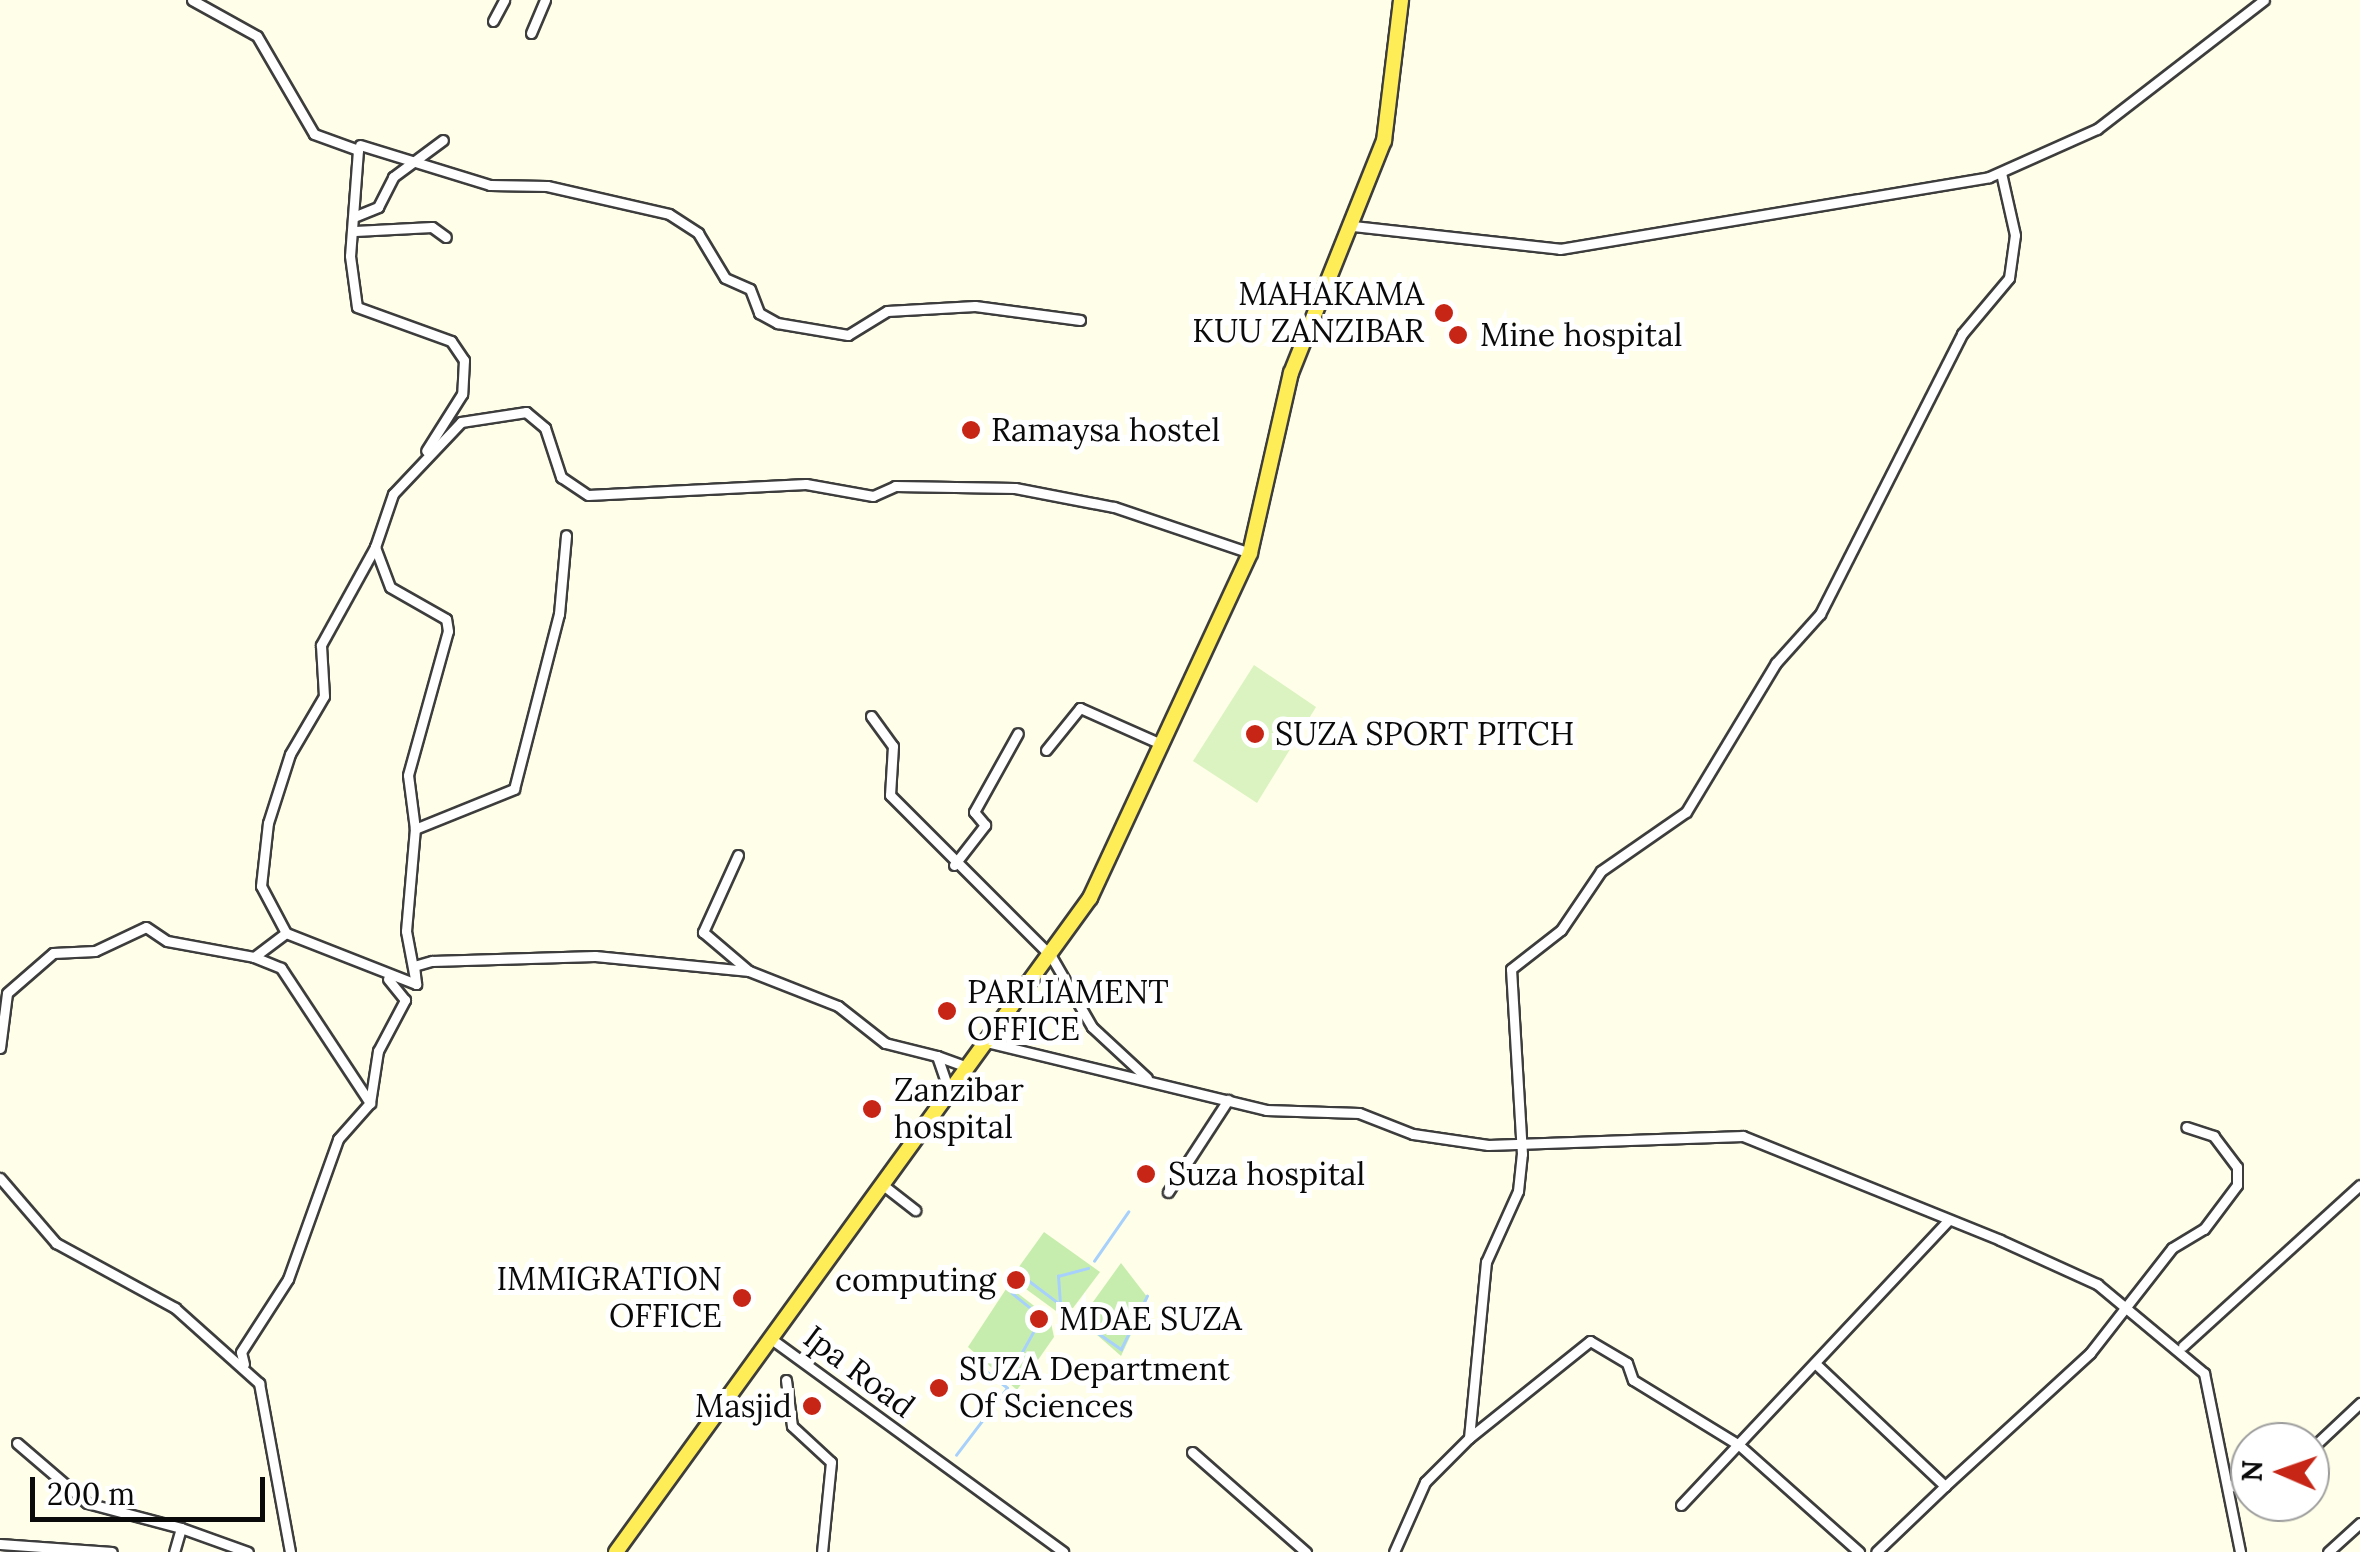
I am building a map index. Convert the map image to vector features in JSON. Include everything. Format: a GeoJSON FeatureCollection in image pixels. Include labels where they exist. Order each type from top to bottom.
{"type":"FeatureCollection","features":[{"type":"Feature","properties":{"kind":"main road"},"geometry":{"type":"LineString","coordinates":[[616,1552],[990,1043],[1090,898],[1250,554],[1291,373],[1352,226],[1392,109],[1401,0]]}},
{"type":"Feature","properties":{"kind":"street"},"geometry":{"type":"LineString","coordinates":[[192,0],[256,36],[314,134],[355,146],[357,306],[451,341],[464,360],[462,394],[425,454],[393,494],[375,547],[321,645],[324,696],[290,754],[268,824],[262,886],[286,933],[388,979],[416,984]]}},
{"type":"Feature","properties":{"kind":"street"},"geometry":{"type":"LineString","coordinates":[[493,21],[504,0]]}},
{"type":"Feature","properties":{"kind":"street"},"geometry":{"type":"LineString","coordinates":[[532,34],[546,0]]}},
{"type":"Feature","properties":{"kind":"street"},"geometry":{"type":"LineString","coordinates":[[1352,226],[1560,249],[2001,173],[2097,129],[2264,0]]}},
{"type":"Feature","properties":{"kind":"street"},"geometry":{"type":"LineString","coordinates":[[356,216],[378,206],[410,163],[444,140]]}},
{"type":"Feature","properties":{"kind":"street"},"geometry":{"type":"LineString","coordinates":[[360,145],[410,163],[669,214],[698,233],[726,278],[750,289],[759,313],[777,323],[848,335],[887,311],[975,306],[1080,320]]}},
{"type":"Feature","properties":{"kind":"street"},"geometry":{"type":"LineString","coordinates":[[1469,1438],[1486,1262],[1518,1192],[1522,1146],[1511,969],[1560,930],[1601,871],[1686,812],[1776,663],[1820,614],[1962,334],[2009,278],[2015,235],[2001,173]]}},
{"type":"Feature","properties":{"kind":"street"},"geometry":{"type":"LineString","coordinates":[[356,231],[432,227],[446,238]]}},
{"type":"Feature","properties":{"kind":"street"},"geometry":{"type":"LineString","coordinates":[[425,454],[480,413],[511,410],[546,428],[561,477],[588,495],[806,484],[874,496],[895,486],[1015,488],[1114,506],[1250,554]]}},
{"type":"Feature","properties":{"kind":"street"},"geometry":{"type":"LineString","coordinates":[[416,829],[514,789],[559,614],[566,536]]}},
{"type":"Feature","properties":{"kind":"street"},"geometry":{"type":"LineString","coordinates":[[375,547],[390,587],[446,619],[448,632],[408,774],[416,829],[406,931],[416,984]]}},
{"type":"Feature","properties":{"kind":"street"},"geometry":{"type":"LineString","coordinates":[[1046,750],[1080,708],[1162,744]]}},
{"type":"Feature","properties":{"kind":"street"},"geometry":{"type":"LineString","coordinates":[[871,716],[894,746],[890,795],[954,866],[1051,956],[1092,1026],[1150,1080]]}},
{"type":"Feature","properties":{"kind":"street"},"geometry":{"type":"LineString","coordinates":[[954,866],[986,825],[974,812],[1018,733]]}},
{"type":"Feature","properties":{"kind":"street"},"geometry":{"type":"LineString","coordinates":[[738,856],[703,932],[749,971]]}},
{"type":"Feature","properties":{"kind":"street"},"geometry":{"type":"LineString","coordinates":[[0,1048],[7,993],[53,954],[95,951],[146,927],[167,941],[254,958],[281,968],[370,1103]]}},
{"type":"Feature","properties":{"kind":"street"},"geometry":{"type":"LineString","coordinates":[[254,958],[286,933]]}},
{"type":"Feature","properties":{"kind":"street"},"geometry":{"type":"LineString","coordinates":[[416,984],[414,966],[432,961],[594,956],[749,971],[838,1006],[885,1043],[971,1068]]}},
{"type":"Feature","properties":{"kind":"street"},"geometry":{"type":"LineString","coordinates":[[250,1376],[240,1352],[288,1280],[338,1140],[370,1103],[378,1051],[406,1000],[388,979]]}},
{"type":"Feature","properties":{"kind":"street"},"geometry":{"type":"LineString","coordinates":[[990,1043],[1228,1100],[1359,1113],[1414,1134],[1522,1146],[1743,1136],[2067,1267],[2126,1305],[2182,1346],[2213,1388],[2230,1485]]}},
{"type":"Feature","properties":{"kind":"street"},"geometry":{"type":"LineString","coordinates":[[938,1056],[951,1096]]}},
{"type":"Feature","properties":{"kind":"street"},"geometry":{"type":"LineString","coordinates":[[1168,1192],[1228,1100]]}},
{"type":"Feature","properties":{"kind":"street"},"geometry":{"type":"LineString","coordinates":[[1876,1552],[2090,1354],[2126,1305],[2237,1185],[2238,1167],[2214,1136],[2186,1127]]}},
{"type":"Feature","properties":{"kind":"street"},"geometry":{"type":"LineString","coordinates":[[0,1178],[56,1243],[174,1308],[262,1390],[290,1552]]}},
{"type":"Feature","properties":{"kind":"street"},"geometry":{"type":"LineString","coordinates":[[2182,1346],[2360,1185]]}},
{"type":"Feature","properties":{"kind":"street"},"geometry":{"type":"LineString","coordinates":[[883,1186],[916,1210]]}},
{"type":"Feature","properties":{"kind":"street"},"geometry":{"type":"LineString","coordinates":[[1681,1504],[1818,1366],[1948,1221]]}},
{"type":"Feature","properties":{"kind":"street","name":"Ipa Road"},"geometry":{"type":"LineString","coordinates":[[770,1338],[1063,1552]]}},
{"type":"Feature","properties":{"kind":"street"},"geometry":{"type":"LineString","coordinates":[[1394,1552],[1425,1482],[1469,1438],[1590,1342],[1627,1363],[1632,1380],[1740,1444],[1859,1552]]}},
{"type":"Feature","properties":{"kind":"street"},"geometry":{"type":"LineString","coordinates":[[1818,1366],[1945,1486]]}},
{"type":"Feature","properties":{"kind":"street"},"geometry":{"type":"LineString","coordinates":[[786,1380],[792,1426],[831,1462],[822,1552]]}},
{"type":"Feature","properties":{"kind":"street"},"geometry":{"type":"LineString","coordinates":[[2330,1431],[2360,1403]]}},
{"type":"Feature","properties":{"kind":"street"},"geometry":{"type":"LineString","coordinates":[[17,1443],[86,1503],[181,1528],[248,1552]]}},
{"type":"Feature","properties":{"kind":"street"},"geometry":{"type":"LineString","coordinates":[[1192,1452],[1306,1552]]}},
{"type":"Feature","properties":{"kind":"street"},"geometry":{"type":"LineString","coordinates":[[2236,1522],[2240,1552]]}},
{"type":"Feature","properties":{"kind":"street"},"geometry":{"type":"LineString","coordinates":[[2328,1552],[2360,1523]]}},
{"type":"Feature","properties":{"kind":"street"},"geometry":{"type":"LineString","coordinates":[[174,1552],[181,1528]]}},
{"type":"Feature","properties":{"kind":"street"},"geometry":{"type":"LineString","coordinates":[[0,1544],[112,1552]]}},
{"type":"Feature","properties":{"kind":"green space","name":"SUZA SPORT PITCH"},"geometry":{"type":"Polygon","coordinates":[[[1254,665],[1316,707],[1257,803],[1193,761],[1254,665]]]}},
{"type":"Feature","properties":{"kind":"green space"},"geometry":{"type":"Polygon","coordinates":[[[1044,1232],[1100,1272],[1073,1308],[1056,1311],[1011,1278],[1044,1232]]]}},
{"type":"Feature","properties":{"kind":"green space"},"geometry":{"type":"Polygon","coordinates":[[[1121,1263],[1148,1298],[1121,1356],[1080,1320],[1121,1263]]]}},
{"type":"Feature","properties":{"kind":"green space"},"geometry":{"type":"Polygon","coordinates":[[[1008,1286],[1050,1318],[1054,1337],[1017,1390],[968,1347],[1008,1286]]]}},
{"type":"Feature","properties":{"kind":"waterway"},"geometry":{"type":"LineString","coordinates":[[1094,1261],[1128,1212]]}},
{"type":"Feature","properties":{"kind":"waterway"},"geometry":{"type":"LineString","coordinates":[[1028,1280],[1060,1304],[1058,1276],[1088,1268]]}},
{"type":"Feature","properties":{"kind":"waterway"},"geometry":{"type":"LineString","coordinates":[[1012,1293],[1042,1317],[1011,1373],[1023,1371]]}},
{"type":"Feature","properties":{"kind":"waterway"},"geometry":{"type":"LineString","coordinates":[[1091,1328],[1121,1349],[1147,1296]]}},
{"type":"Feature","properties":{"kind":"waterway"},"geometry":{"type":"LineString","coordinates":[[956,1455],[1007,1388],[975,1363]]}},
{"type":"Feature","properties":{"kind":"place","name":"MAHAKAMA KUU ZANZIBAR"},"geometry":{"type":"Point","coordinates":[1444,313]}},
{"type":"Feature","properties":{"kind":"place","name":"Mine hospital"},"geometry":{"type":"Point","coordinates":[1458,335]}},
{"type":"Feature","properties":{"kind":"place","name":"Ramaysa hostel"},"geometry":{"type":"Point","coordinates":[971,430]}},
{"type":"Feature","properties":{"kind":"place","name":"SUZA SPORT PITCH"},"geometry":{"type":"Point","coordinates":[1255,734]}},
{"type":"Feature","properties":{"kind":"place","name":"PARLIAMENT OFFICE"},"geometry":{"type":"Point","coordinates":[947,1011]}},
{"type":"Feature","properties":{"kind":"place","name":"Zanzibar hospital"},"geometry":{"type":"Point","coordinates":[872,1109]}},
{"type":"Feature","properties":{"kind":"place","name":"Suza hospital"},"geometry":{"type":"Point","coordinates":[1146,1174]}},
{"type":"Feature","properties":{"kind":"place","name":"computing"},"geometry":{"type":"Point","coordinates":[1016,1280]}},
{"type":"Feature","properties":{"kind":"place","name":"IMMIGRATION OFFICE"},"geometry":{"type":"Point","coordinates":[742,1298]}},
{"type":"Feature","properties":{"kind":"place","name":"MDAE SUZA"},"geometry":{"type":"Point","coordinates":[1039,1319]}},
{"type":"Feature","properties":{"kind":"place","name":"SUZA Department Of Sciences"},"geometry":{"type":"Point","coordinates":[939,1388]}},
{"type":"Feature","properties":{"kind":"place","name":"Masjid"},"geometry":{"type":"Point","coordinates":[812,1406]}}]}
